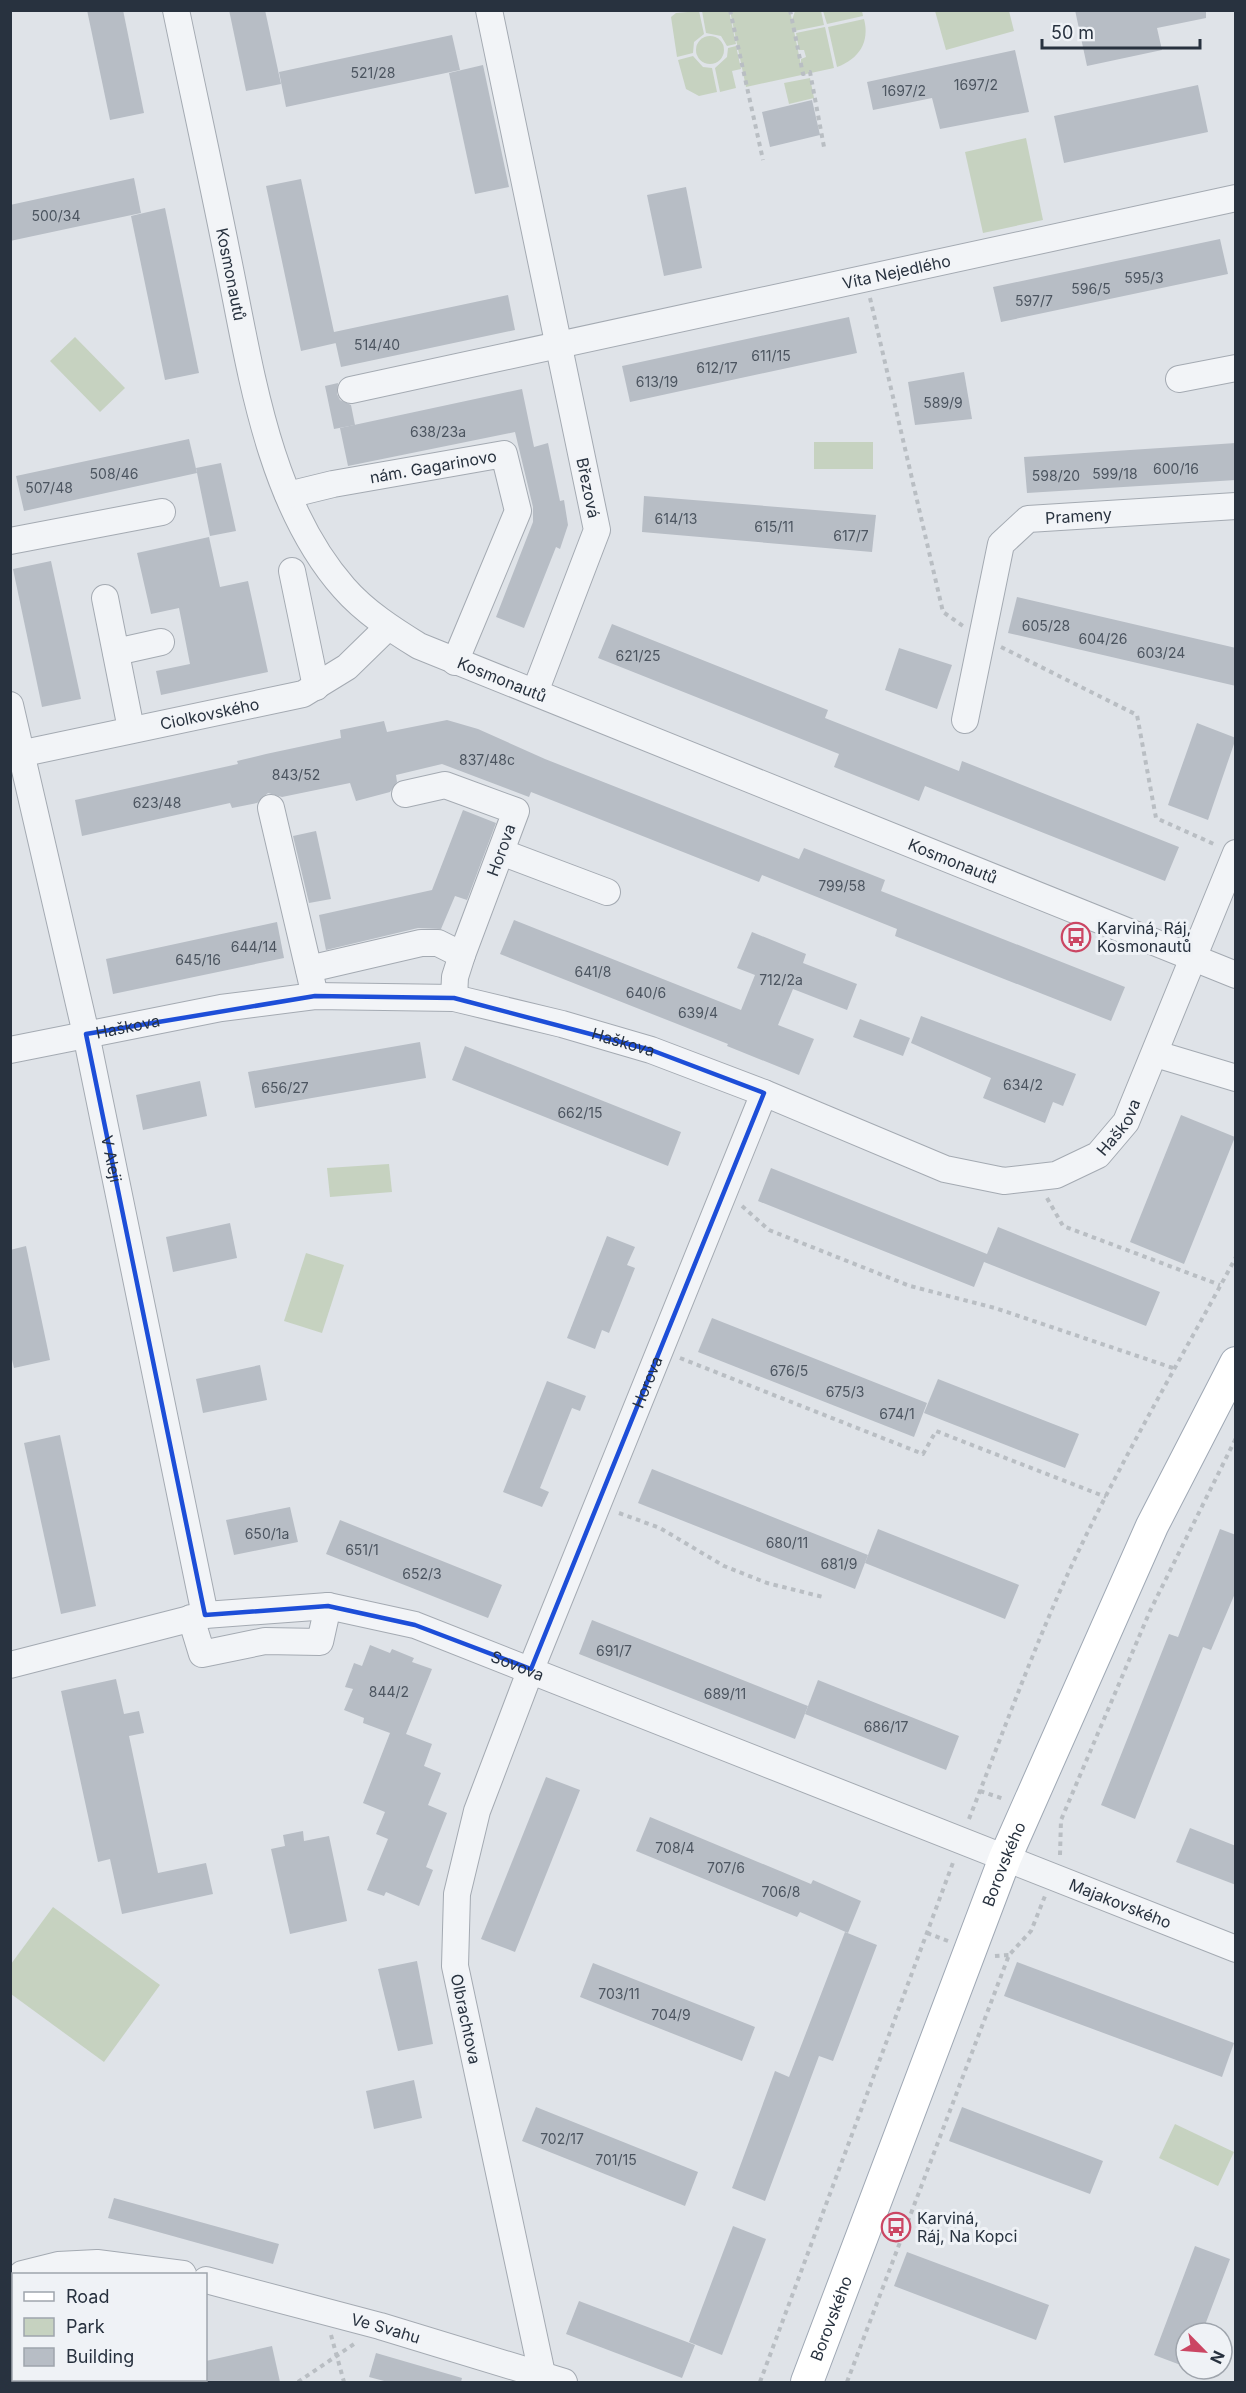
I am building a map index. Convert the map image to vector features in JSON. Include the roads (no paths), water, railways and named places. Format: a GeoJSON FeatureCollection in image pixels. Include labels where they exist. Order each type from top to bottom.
{"type":"FeatureCollection","features":[{"type":"Feature","properties":{"kind":"main road","name":"Borovského"},"geometry":{"type":"LineString","coordinates":[[807,2382],[1005,1858],[1152,1526],[1236,1363]]}},
{"type":"Feature","properties":{"kind":"street","name":"Kosmonautů"},"geometry":{"type":"LineString","coordinates":[[176,10],[259,412],[288,495],[309,538],[344,588],[388,627],[419,646],[455,662],[535,692],[1236,975]]}},
{"type":"Feature","properties":{"kind":"street","name":"Březová"},"geometry":{"type":"LineString","coordinates":[[489,10],[597,530],[535,692]]}},
{"type":"Feature","properties":{"kind":"street","name":"Víta Nejedlého"},"geometry":{"type":"LineString","coordinates":[[559,346],[1236,198]]}},
{"type":"Feature","properties":{"kind":"street"},"geometry":{"type":"LineString","coordinates":[[351,390],[559,346]]}},
{"type":"Feature","properties":{"kind":"street"},"geometry":{"type":"LineString","coordinates":[[1179,379],[1236,368]]}},
{"type":"Feature","properties":{"kind":"street","name":"nám. Gagarinovo"},"geometry":{"type":"LineString","coordinates":[[288,495],[504,454],[518,511],[455,662]]}},
{"type":"Feature","properties":{"kind":"street","name":"Prameny"},"geometry":{"type":"LineString","coordinates":[[965,720],[1001,544],[1028,519],[1236,506]]}},
{"type":"Feature","properties":{"kind":"street"},"geometry":{"type":"LineString","coordinates":[[10,541],[162,512]]}},
{"type":"Feature","properties":{"kind":"street"},"geometry":{"type":"LineString","coordinates":[[292,571],[316,687]]}},
{"type":"Feature","properties":{"kind":"street"},"geometry":{"type":"LineString","coordinates":[[105,598],[131,729]]}},
{"type":"Feature","properties":{"kind":"street","name":"Ciolkovského"},"geometry":{"type":"LineString","coordinates":[[16,755],[303,694],[347,667],[388,627]]}},
{"type":"Feature","properties":{"kind":"street"},"geometry":{"type":"LineString","coordinates":[[116,652],[161,642]]}},
{"type":"Feature","properties":{"kind":"street","name":"V Aleji"},"geometry":{"type":"LineString","coordinates":[[10,705],[16,755],[86,1034],[198,1616],[202,1654],[265,1641],[320,1642],[328,1606]]}},
{"type":"Feature","properties":{"kind":"street","name":"Horova"},"geometry":{"type":"LineString","coordinates":[[405,794],[445,785],[516,811],[462,955],[455,977],[454,998]]}},
{"type":"Feature","properties":{"kind":"street"},"geometry":{"type":"LineString","coordinates":[[271,808],[315,996]]}},
{"type":"Feature","properties":{"kind":"street"},"geometry":{"type":"LineString","coordinates":[[501,852],[607,892]]}},
{"type":"Feature","properties":{"kind":"street"},"geometry":{"type":"LineString","coordinates":[[1193,958],[1236,853]]}},
{"type":"Feature","properties":{"kind":"street"},"geometry":{"type":"LineString","coordinates":[[309,969],[421,943],[438,943],[462,955]]}},
{"type":"Feature","properties":{"kind":"street","name":"Haškova"},"geometry":{"type":"LineString","coordinates":[[10,1050],[221,1008],[315,996],[454,998],[562,1024],[651,1050],[764,1093],[945,1169],[1004,1181],[1056,1175],[1098,1155],[1126,1122],[1156,1054],[1193,958]]}},
{"type":"Feature","properties":{"kind":"street"},"geometry":{"type":"LineString","coordinates":[[1156,1054],[1236,1078]]}},
{"type":"Feature","properties":{"kind":"street","name":"Horova"},"geometry":{"type":"LineString","coordinates":[[531,1669],[764,1093]]}},
{"type":"Feature","properties":{"kind":"street","name":"Sovova"},"geometry":{"type":"LineString","coordinates":[[10,1665],[198,1616],[328,1606],[415,1625],[1005,1858]]}},
{"type":"Feature","properties":{"kind":"street","name":"Olbrachtova"},"geometry":{"type":"LineString","coordinates":[[531,1669],[477,1811],[457,1893],[455,1966],[553,2378]]}},
{"type":"Feature","properties":{"kind":"street","name":"Majakovského"},"geometry":{"type":"LineString","coordinates":[[1005,1858],[1236,1949]]}},
{"type":"Feature","properties":{"kind":"street"},"geometry":{"type":"LineString","coordinates":[[26,2273],[58,2265],[97,2263],[175,2273]]}},
{"type":"Feature","properties":{"kind":"street","name":"Ve Svahu"},"geometry":{"type":"LineString","coordinates":[[207,2280],[380,2326],[553,2378]]}},
{"type":"Feature","properties":{"kind":"place","name":"Karviná, Ráj, Kosmonautů"},"geometry":{"type":"Point","coordinates":[1076,937]}},
{"type":"Feature","properties":{"kind":"place","name":"Karviná, Ráj, Na Kopci"},"geometry":{"type":"Point","coordinates":[896,2227]}}]}
